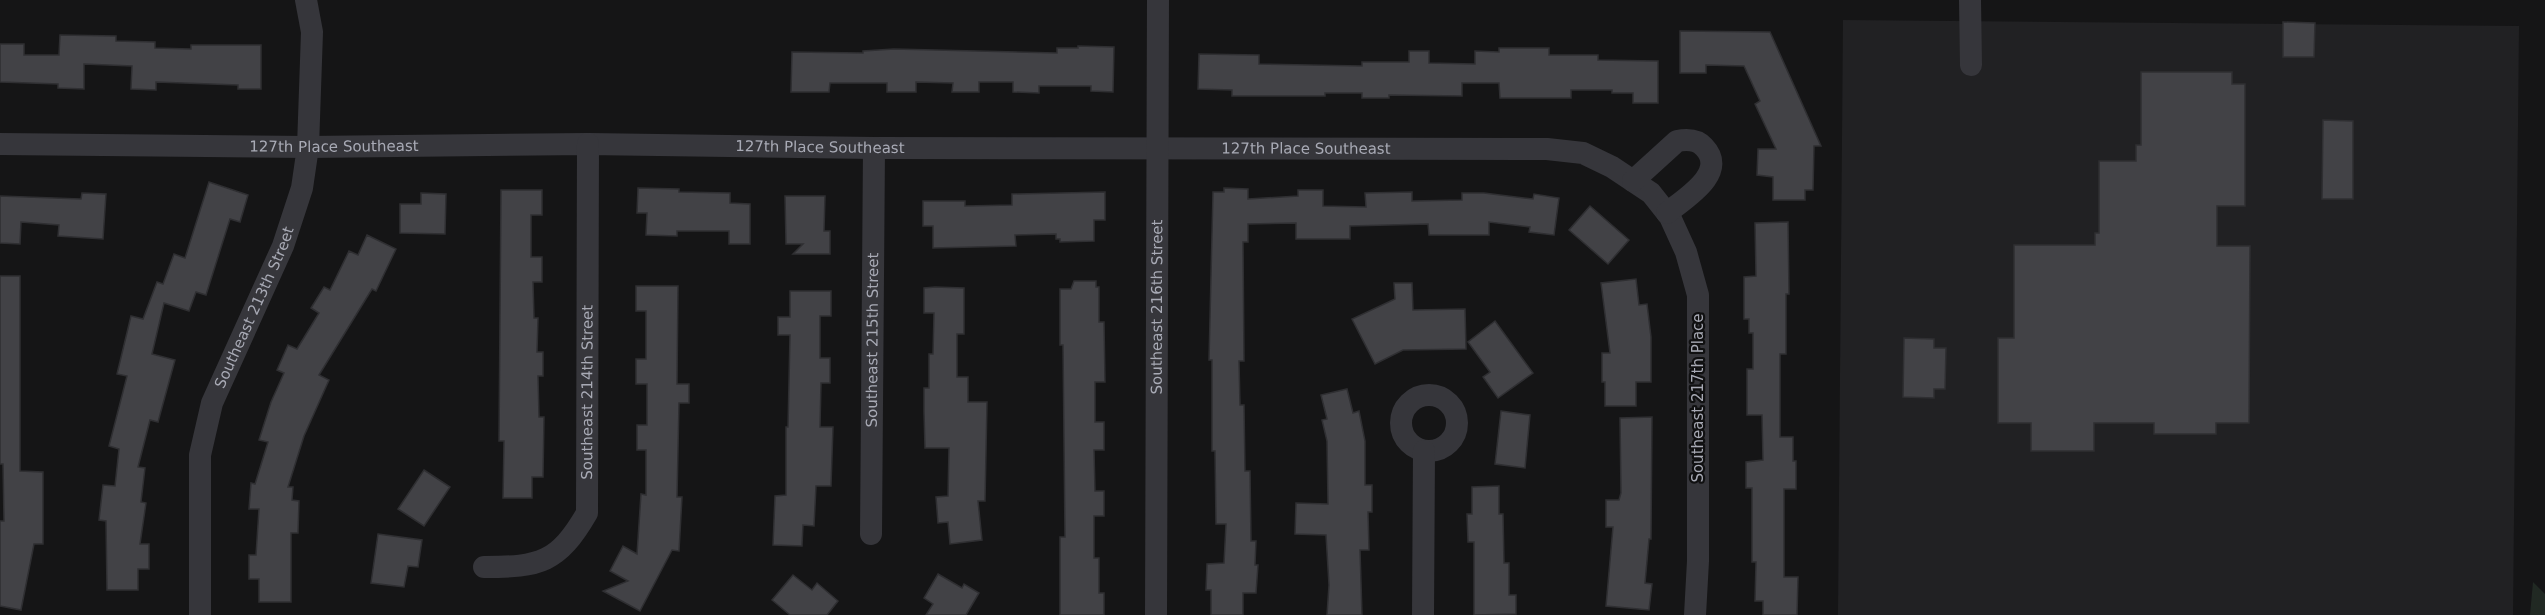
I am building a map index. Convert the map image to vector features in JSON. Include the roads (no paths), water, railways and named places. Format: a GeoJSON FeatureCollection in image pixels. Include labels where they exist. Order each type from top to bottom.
{"type":"FeatureCollection","features":[{"type":"Feature","properties":{"kind":"street","name":"Southeast 213th Street"},"geometry":{"type":"LineString","coordinates":[[200,615],[200,455],[209,413],[234,351],[283,246],[302,188],[308,147],[312,32],[306,0]]}},
{"type":"Feature","properties":{"kind":"street","name":"Southeast 216th Street"},"geometry":{"type":"LineString","coordinates":[[1156,615],[1158,0]]}},
{"type":"Feature","properties":{"kind":"street"},"geometry":{"type":"LineString","coordinates":[[1970,0],[1971,65]]}},
{"type":"Feature","properties":{"kind":"street"},"geometry":{"type":"LineString","coordinates":[[1642,187],[1677,141],[1687,139],[1696,141],[1704,147],[1711,165],[1709,174],[1704,182],[1667,213]]}},
{"type":"Feature","properties":{"kind":"street","name":"127th Place Southeast"},"geometry":{"type":"LineString","coordinates":[[0,144],[308,147],[588,144],[874,148],[1547,149],[1583,153],[1612,166],[1642,187]]}},
{"type":"Feature","properties":{"kind":"street","name":"Southeast 214th Street"},"geometry":{"type":"LineString","coordinates":[[483,567],[520,567],[554,556],[572,539],[587,513],[588,144]]}},
{"type":"Feature","properties":{"kind":"street","name":"Southeast 215th Street"},"geometry":{"type":"LineString","coordinates":[[871,534],[874,148]]}},
{"type":"Feature","properties":{"kind":"street","name":"Southeast 217th Place"},"geometry":{"type":"LineString","coordinates":[[1642,187],[1667,213],[1686,252],[1698,295],[1698,561],[1695,615]]}},
{"type":"Feature","properties":{"kind":"street"},"geometry":{"type":"LineString","coordinates":[[1423,615],[1424,451]]}}]}
